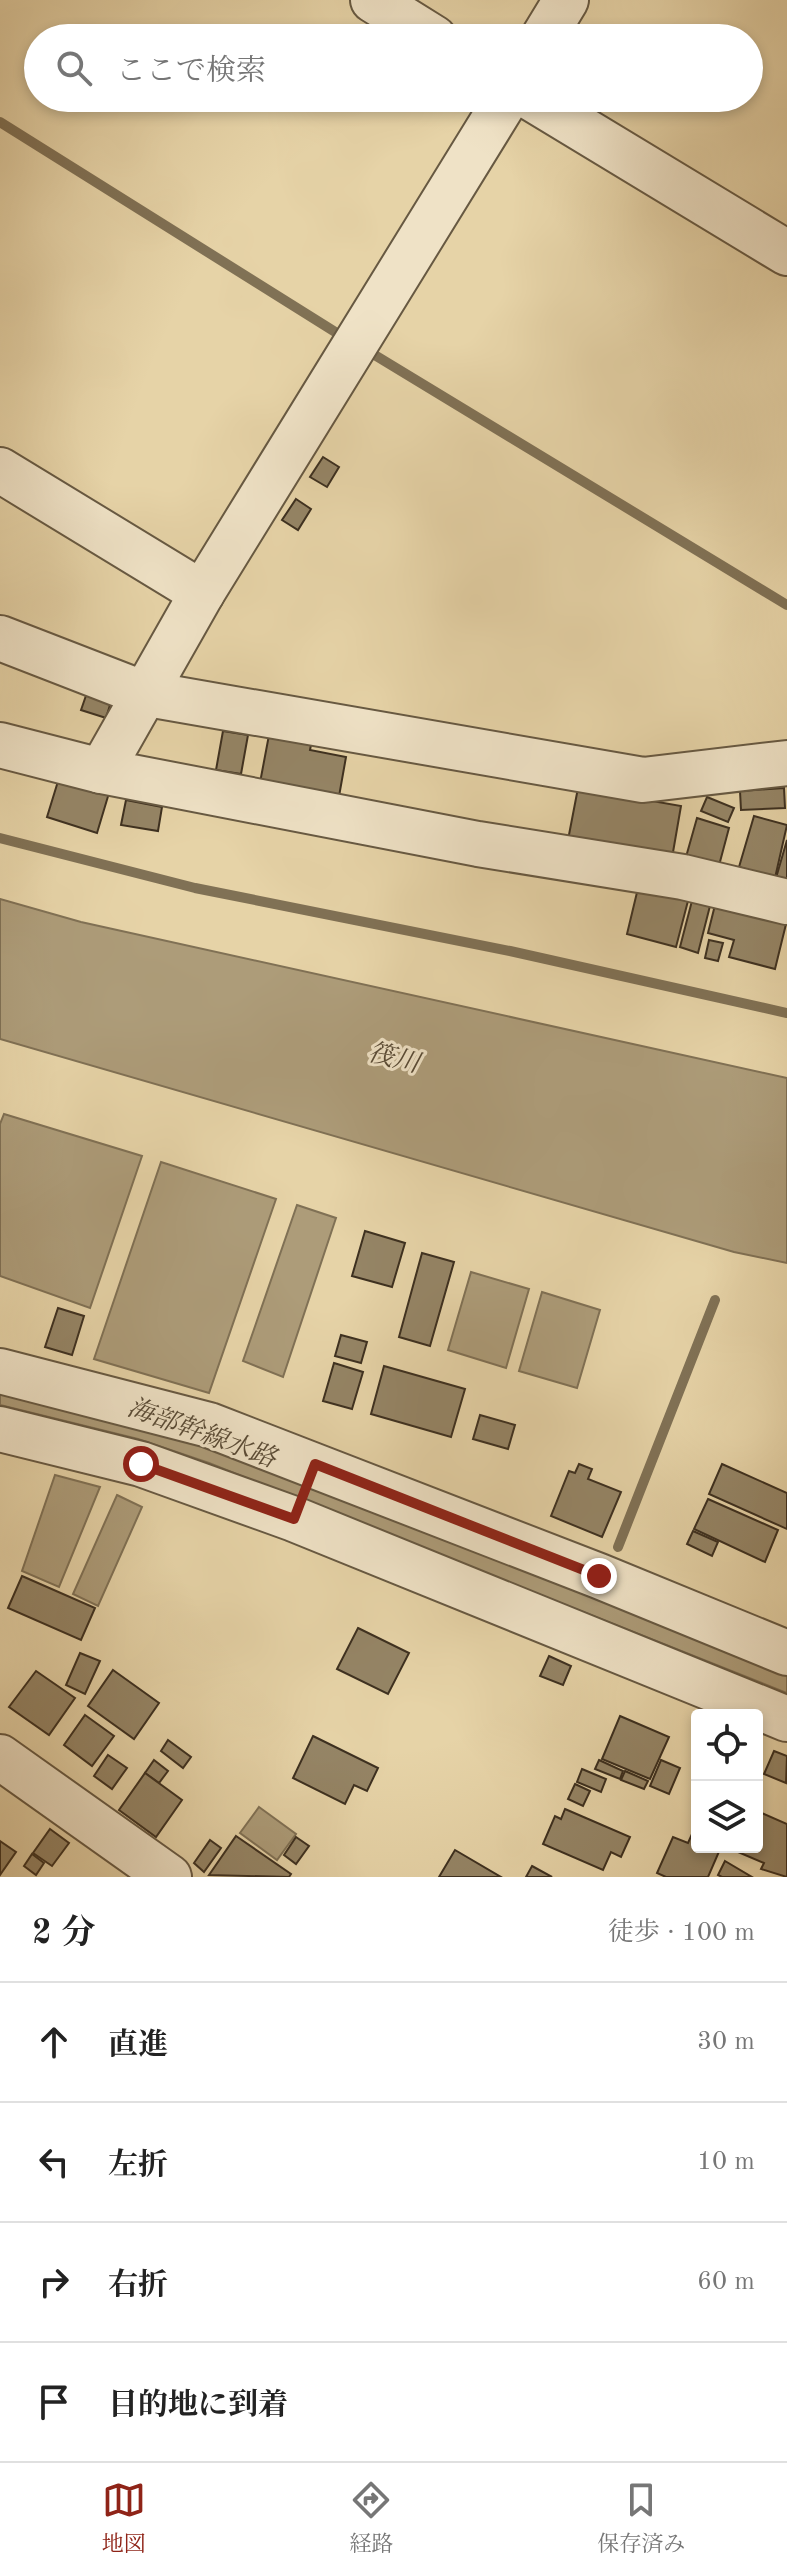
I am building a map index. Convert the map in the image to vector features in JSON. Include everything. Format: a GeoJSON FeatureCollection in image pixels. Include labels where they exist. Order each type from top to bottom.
{"type":"FeatureCollection","features":[{"type":"Feature","properties":{"kind":"street"},"geometry":{"type":"LineString","coordinates":[[373,0],[412,24]]}},
{"type":"Feature","properties":{"kind":"street"},"geometry":{"type":"LineString","coordinates":[[551,24],[566,0]]}},
{"type":"Feature","properties":{"kind":"street"},"geometry":{"type":"LineString","coordinates":[[101,771],[142,693],[202,593],[498,112]]}},
{"type":"Feature","properties":{"kind":"street"},"geometry":{"type":"LineString","coordinates":[[554,112],[787,253]]}},
{"type":"Feature","properties":{"kind":"street"},"geometry":{"type":"LineString","coordinates":[[0,470],[202,593]]}},
{"type":"Feature","properties":{"kind":"street"},"geometry":{"type":"LineString","coordinates":[[0,638],[142,693],[643,780],[787,763]]}},
{"type":"Feature","properties":{"kind":"street"},"geometry":{"type":"LineString","coordinates":[[0,745],[101,771],[478,844],[683,877],[787,902]]}},
{"type":"Feature","properties":{"kind":"street"},"geometry":{"type":"LineString","coordinates":[[0,1371],[209,1425],[305,1491],[787,1719]]}},
{"type":"Feature","properties":{"kind":"street"},"geometry":{"type":"LineString","coordinates":[[0,1429],[141,1464],[305,1491],[787,1653]]}},
{"type":"Feature","properties":{"kind":"street"},"geometry":{"type":"LineString","coordinates":[[0,1757],[169,1877]]}},
{"type":"Feature","properties":{"kind":"water","name":"筏川"},"geometry":{"type":"Polygon","coordinates":[[[0,899],[81,922],[787,1078],[787,1263],[734,1252],[0,1039],[0,899]]]}},
{"type":"Feature","properties":{"kind":"water"},"geometry":{"type":"Polygon","coordinates":[[[4,1114],[142,1156],[90,1308],[0,1276],[0,1124],[4,1114]]]}},
{"type":"Feature","properties":{"kind":"water"},"geometry":{"type":"Polygon","coordinates":[[[161,1162],[276,1199],[209,1393],[94,1359],[161,1162]]]}},
{"type":"Feature","properties":{"kind":"water"},"geometry":{"type":"Polygon","coordinates":[[[297,1205],[336,1218],[283,1377],[243,1361],[297,1205]]]}},
{"type":"Feature","properties":{"kind":"water"},"geometry":{"type":"Polygon","coordinates":[[[471,1272],[529,1289],[506,1368],[448,1350],[471,1272]]]}},
{"type":"Feature","properties":{"kind":"water"},"geometry":{"type":"Polygon","coordinates":[[[542,1292],[600,1310],[577,1388],[519,1371],[542,1292]]]}},
{"type":"Feature","properties":{"kind":"water"},"geometry":{"type":"Polygon","coordinates":[[[0,1383],[121,1414],[787,1672],[787,1693],[209,1463],[138,1439],[0,1405],[0,1383]]]}},
{"type":"Feature","properties":{"kind":"water"},"geometry":{"type":"Polygon","coordinates":[[[55,1475],[100,1487],[59,1587],[22,1571],[55,1475]]]}},
{"type":"Feature","properties":{"kind":"water"},"geometry":{"type":"Polygon","coordinates":[[[117,1495],[142,1507],[98,1606],[73,1594],[117,1495]]]}},
{"type":"Feature","properties":{"kind":"water"},"geometry":{"type":"Polygon","coordinates":[[[259,1807],[296,1834],[277,1860],[240,1833],[259,1807]]]}},
{"type":"Feature","properties":{"kind":"building"},"geometry":{"type":"Polygon","coordinates":[[[323,457],[339,467],[327,487],[310,477],[323,457]]]}},
{"type":"Feature","properties":{"kind":"building"},"geometry":{"type":"Polygon","coordinates":[[[296,499],[311,509],[298,530],[282,520],[296,499]]]}},
{"type":"Feature","properties":{"kind":"building"},"geometry":{"type":"Polygon","coordinates":[[[90,684],[114,692],[106,718],[81,710],[90,684]]]}},
{"type":"Feature","properties":{"kind":"building"},"geometry":{"type":"Polygon","coordinates":[[[223,731],[248,735],[241,774],[216,770],[223,731]]]}},
{"type":"Feature","properties":{"kind":"building"},"geometry":{"type":"Polygon","coordinates":[[[269,735],[313,735],[310,750],[346,757],[338,802],[259,788],[269,735]]]}},
{"type":"Feature","properties":{"kind":"building"},"geometry":{"type":"Polygon","coordinates":[[[59,778],[109,793],[97,833],[47,817],[59,778]]]}},
{"type":"Feature","properties":{"kind":"building"},"geometry":{"type":"Polygon","coordinates":[[[578,788],[681,806],[672,858],[568,840],[578,788]]]}},
{"type":"Feature","properties":{"kind":"building"},"geometry":{"type":"Polygon","coordinates":[[[784,788],[785,808],[741,810],[740,791],[784,788]]]}},
{"type":"Feature","properties":{"kind":"building"},"geometry":{"type":"Polygon","coordinates":[[[707,797],[734,808],[728,822],[701,811],[707,797]]]}},
{"type":"Feature","properties":{"kind":"building"},"geometry":{"type":"Polygon","coordinates":[[[126,800],[162,807],[158,831],[121,825],[126,800]]]}},
{"type":"Feature","properties":{"kind":"building"},"geometry":{"type":"Polygon","coordinates":[[[754,816],[787,825],[775,878],[739,867],[754,816]]]}},
{"type":"Feature","properties":{"kind":"building"},"geometry":{"type":"Polygon","coordinates":[[[697,818],[729,828],[717,873],[684,864],[697,818]]]}},
{"type":"Feature","properties":{"kind":"building"},"geometry":{"type":"Polygon","coordinates":[[[787,840],[787,881],[776,878],[787,840]]]}},
{"type":"Feature","properties":{"kind":"building"},"geometry":{"type":"Polygon","coordinates":[[[639,884],[689,897],[676,947],[627,934],[639,884]]]}},
{"type":"Feature","properties":{"kind":"building"},"geometry":{"type":"Polygon","coordinates":[[[693,897],[711,902],[698,953],[680,947],[693,897]]]}},
{"type":"Feature","properties":{"kind":"building"},"geometry":{"type":"Polygon","coordinates":[[[716,901],[787,920],[775,969],[729,957],[734,940],[708,933],[716,901]]]}},
{"type":"Feature","properties":{"kind":"building"},"geometry":{"type":"Polygon","coordinates":[[[709,940],[723,943],[718,961],[705,958],[709,940]]]}},
{"type":"Feature","properties":{"kind":"building"},"geometry":{"type":"Polygon","coordinates":[[[365,1231],[405,1243],[392,1287],[352,1276],[365,1231]]]}},
{"type":"Feature","properties":{"kind":"building"},"geometry":{"type":"Polygon","coordinates":[[[422,1253],[454,1262],[430,1346],[399,1337],[422,1253]]]}},
{"type":"Feature","properties":{"kind":"building"},"geometry":{"type":"Polygon","coordinates":[[[58,1308],[84,1316],[72,1355],[45,1347],[58,1308]]]}},
{"type":"Feature","properties":{"kind":"building"},"geometry":{"type":"Polygon","coordinates":[[[341,1335],[367,1342],[361,1363],[335,1356],[341,1335]]]}},
{"type":"Feature","properties":{"kind":"building"},"geometry":{"type":"Polygon","coordinates":[[[334,1363],[363,1372],[352,1409],[323,1401],[334,1363]]]}},
{"type":"Feature","properties":{"kind":"building"},"geometry":{"type":"Polygon","coordinates":[[[384,1366],[465,1389],[451,1437],[371,1414],[384,1366]]]}},
{"type":"Feature","properties":{"kind":"building"},"geometry":{"type":"Polygon","coordinates":[[[480,1415],[515,1425],[508,1449],[473,1439],[480,1415]]]}},
{"type":"Feature","properties":{"kind":"building"},"geometry":{"type":"Polygon","coordinates":[[[579,1464],[592,1469],[588,1479],[621,1492],[602,1537],[551,1516],[569,1471],[575,1473],[579,1464]]]}},
{"type":"Feature","properties":{"kind":"building"},"geometry":{"type":"Polygon","coordinates":[[[722,1464],[787,1493],[787,1529],[709,1494],[722,1464]]]}},
{"type":"Feature","properties":{"kind":"building"},"geometry":{"type":"Polygon","coordinates":[[[708,1499],[778,1530],[765,1562],[694,1529],[708,1499]]]}},
{"type":"Feature","properties":{"kind":"building"},"geometry":{"type":"Polygon","coordinates":[[[693,1531],[718,1542],[712,1556],[687,1544],[693,1531]]]}},
{"type":"Feature","properties":{"kind":"building"},"geometry":{"type":"Polygon","coordinates":[[[22,1576],[95,1608],[81,1640],[8,1608],[22,1576]]]}},
{"type":"Feature","properties":{"kind":"building"},"geometry":{"type":"Polygon","coordinates":[[[358,1628],[409,1653],[388,1694],[337,1669],[358,1628]]]}},
{"type":"Feature","properties":{"kind":"building"},"geometry":{"type":"Polygon","coordinates":[[[80,1653],[100,1661],[85,1694],[66,1685],[80,1653]]]}},
{"type":"Feature","properties":{"kind":"building"},"geometry":{"type":"Polygon","coordinates":[[[549,1656],[571,1666],[563,1685],[540,1676],[549,1656]]]}},
{"type":"Feature","properties":{"kind":"building"},"geometry":{"type":"Polygon","coordinates":[[[113,1670],[159,1703],[134,1739],[88,1706],[113,1670]]]}},
{"type":"Feature","properties":{"kind":"building"},"geometry":{"type":"Polygon","coordinates":[[[36,1671],[75,1698],[49,1735],[9,1707],[36,1671]]]}},
{"type":"Feature","properties":{"kind":"building"},"geometry":{"type":"Polygon","coordinates":[[[85,1715],[114,1736],[92,1766],[64,1745],[85,1715]]]}},
{"type":"Feature","properties":{"kind":"building"},"geometry":{"type":"Polygon","coordinates":[[[620,1716],[669,1737],[650,1779],[602,1759],[620,1716]]]}},
{"type":"Feature","properties":{"kind":"building"},"geometry":{"type":"Polygon","coordinates":[[[313,1736],[378,1768],[367,1791],[354,1785],[345,1804],[293,1778],[313,1736]]]}},
{"type":"Feature","properties":{"kind":"building"},"geometry":{"type":"Polygon","coordinates":[[[168,1740],[191,1757],[183,1768],[161,1751],[168,1740]]]}},
{"type":"Feature","properties":{"kind":"building"},"geometry":{"type":"Polygon","coordinates":[[[774,1751],[787,1756],[786,1783],[764,1774],[774,1751]]]}},
{"type":"Feature","properties":{"kind":"building"},"geometry":{"type":"Polygon","coordinates":[[[108,1755],[127,1768],[112,1789],[94,1776],[108,1755]]]}},
{"type":"Feature","properties":{"kind":"building"},"geometry":{"type":"Polygon","coordinates":[[[154,1760],[168,1771],[159,1783],[145,1773],[154,1760]]]}},
{"type":"Feature","properties":{"kind":"building"},"geometry":{"type":"Polygon","coordinates":[[[599,1760],[623,1771],[620,1779],[595,1769],[599,1760]]]}},
{"type":"Feature","properties":{"kind":"building"},"geometry":{"type":"Polygon","coordinates":[[[661,1760],[680,1768],[669,1794],[650,1786],[661,1760]]]}},
{"type":"Feature","properties":{"kind":"building"},"geometry":{"type":"Polygon","coordinates":[[[582,1769],[606,1779],[601,1792],[577,1782],[582,1769]]]}},
{"type":"Feature","properties":{"kind":"building"},"geometry":{"type":"Polygon","coordinates":[[[625,1771],[648,1781],[644,1789],[621,1780],[625,1771]]]}},
{"type":"Feature","properties":{"kind":"building"},"geometry":{"type":"Polygon","coordinates":[[[145,1773],[182,1800],[156,1837],[119,1810],[145,1773]]]}},
{"type":"Feature","properties":{"kind":"building"},"geometry":{"type":"Polygon","coordinates":[[[575,1784],[590,1791],[583,1806],[568,1799],[575,1784]]]}},
{"type":"Feature","properties":{"kind":"building"},"geometry":{"type":"Polygon","coordinates":[[[565,1809],[630,1837],[621,1857],[611,1852],[603,1870],[543,1844],[555,1816],[561,1819],[565,1809]]]}},
{"type":"Feature","properties":{"kind":"building"},"geometry":{"type":"Polygon","coordinates":[[[763,1814],[787,1824],[787,1877],[761,1869],[764,1863],[740,1853],[763,1853],[763,1814]]]}},
{"type":"Feature","properties":{"kind":"building"},"geometry":{"type":"Polygon","coordinates":[[[50,1829],[69,1843],[52,1866],[33,1853],[50,1829]]]}},
{"type":"Feature","properties":{"kind":"building"},"geometry":{"type":"Polygon","coordinates":[[[236,1836],[291,1874],[289,1877],[209,1875],[236,1836]]]}},
{"type":"Feature","properties":{"kind":"building"},"geometry":{"type":"Polygon","coordinates":[[[691,1836],[691,1853],[718,1853],[708,1877],[666,1877],[657,1873],[673,1837],[688,1843],[691,1836]]]}},
{"type":"Feature","properties":{"kind":"building"},"geometry":{"type":"Polygon","coordinates":[[[296,1837],[309,1846],[296,1864],[284,1855],[296,1837]]]}},
{"type":"Feature","properties":{"kind":"building"},"geometry":{"type":"Polygon","coordinates":[[[210,1840],[221,1848],[204,1872],[194,1863],[210,1840]]]}},
{"type":"Feature","properties":{"kind":"building"},"geometry":{"type":"Polygon","coordinates":[[[0,1841],[16,1852],[0,1875],[0,1841]]]}},
{"type":"Feature","properties":{"kind":"building"},"geometry":{"type":"Polygon","coordinates":[[[455,1850],[501,1877],[439,1877],[455,1850]]]}},
{"type":"Feature","properties":{"kind":"building"},"geometry":{"type":"Polygon","coordinates":[[[32,1854],[44,1863],[36,1875],[24,1866],[32,1854]]]}},
{"type":"Feature","properties":{"kind":"building"},"geometry":{"type":"Polygon","coordinates":[[[725,1861],[752,1877],[718,1875],[725,1861]]]}},
{"type":"Feature","properties":{"kind":"building"},"geometry":{"type":"Polygon","coordinates":[[[532,1866],[552,1877],[526,1877],[532,1866]]]}},
{"type":"Feature","properties":{"kind":"waterway"},"geometry":{"type":"LineString","coordinates":[[0,122],[340,335]]}},
{"type":"Feature","properties":{"kind":"waterway"},"geometry":{"type":"LineString","coordinates":[[373,354],[787,605]]}},
{"type":"Feature","properties":{"kind":"waterway"},"geometry":{"type":"LineString","coordinates":[[0,838],[195,888],[510,951],[787,1013]]}},
{"type":"Feature","properties":{"kind":"waterway"},"geometry":{"type":"LineString","coordinates":[[618,1547],[715,1300]]}},
{"type":"Feature","properties":{"kind":"route"},"geometry":{"type":"LineString","coordinates":[[141,1464],[294,1519],[315,1464],[599,1576]]}},
{"type":"Feature","properties":{"kind":"water label","name":"海部幹線水路"},"geometry":{"type":"Point","coordinates":[202,1432]}}]}
